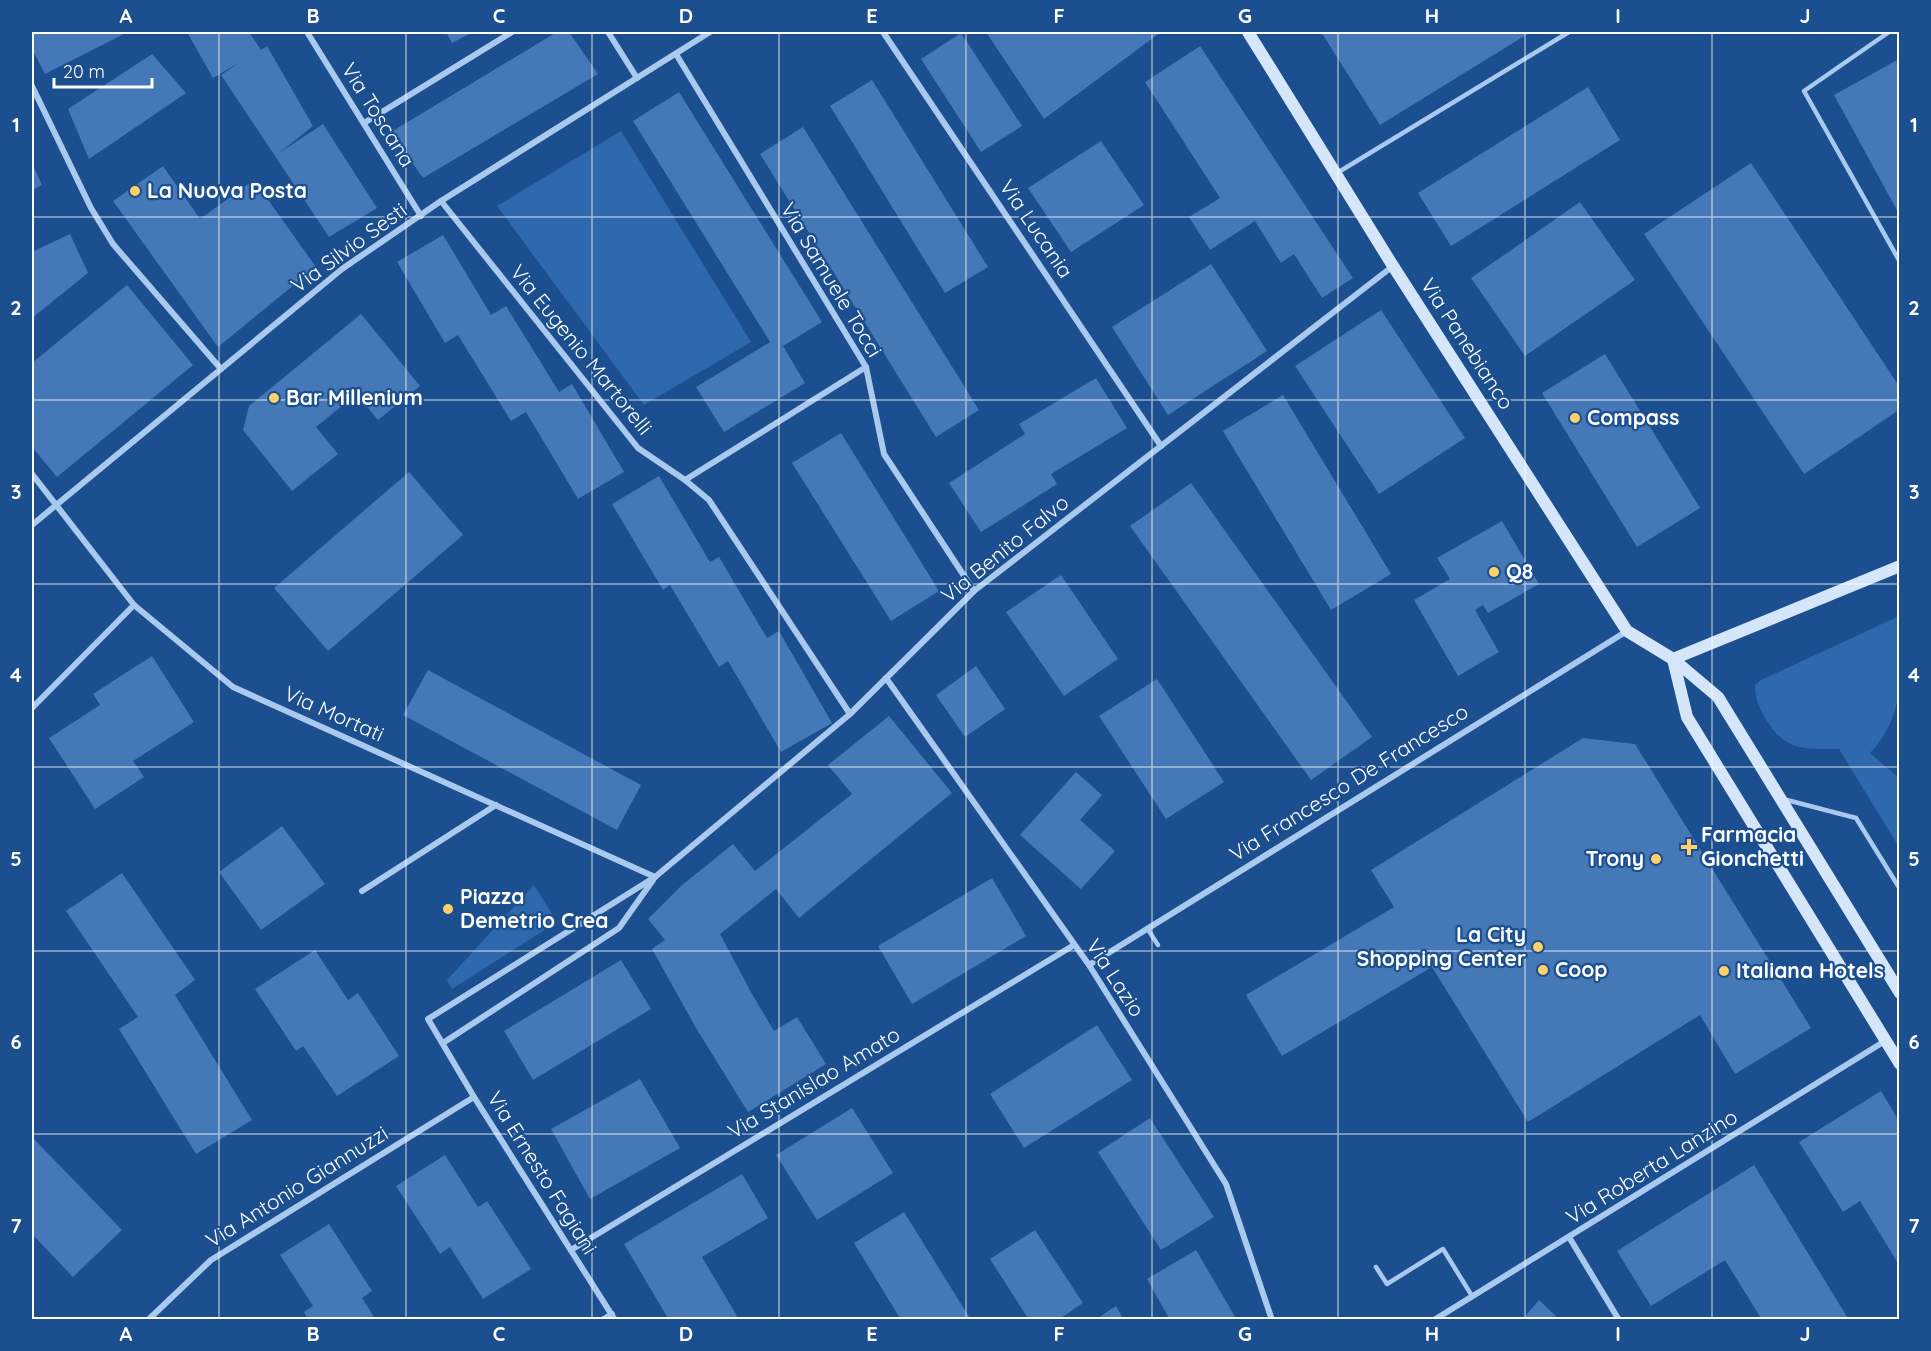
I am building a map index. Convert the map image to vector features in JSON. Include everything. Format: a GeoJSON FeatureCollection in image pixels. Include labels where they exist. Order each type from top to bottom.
{"type":"FeatureCollection","features":[{"type":"Feature","properties":{"kind":"street","name":"Via Toscana"},"geometry":{"type":"LineString","coordinates":[[307,32],[421,216]]}},
{"type":"Feature","properties":{"kind":"street"},"geometry":{"type":"LineString","coordinates":[[364,123],[512,32]]}},
{"type":"Feature","properties":{"kind":"street"},"geometry":{"type":"LineString","coordinates":[[608,32],[637,78]]}},
{"type":"Feature","properties":{"kind":"street","name":"Via Silvio Sesti"},"geometry":{"type":"LineString","coordinates":[[32,525],[342,269],[441,201],[710,32]]}},
{"type":"Feature","properties":{"kind":"street","name":"Via Lucania"},"geometry":{"type":"LineString","coordinates":[[883,32],[1161,446]]}},
{"type":"Feature","properties":{"kind":"street","name":"Via Panebianco"},"geometry":{"type":"LineString","coordinates":[[1248,32],[1393,266],[1627,631],[1673,659],[1718,697],[1899,993]]}},
{"type":"Feature","properties":{"kind":"street","name":"Via Samuele Tocci"},"geometry":{"type":"LineString","coordinates":[[676,54],[866,368],[884,454],[974,591]]}},
{"type":"Feature","properties":{"kind":"street"},"geometry":{"type":"LineString","coordinates":[[32,86],[91,208],[113,244],[221,369]]}},
{"type":"Feature","properties":{"kind":"street","name":"Via Eugenio Martorelli"},"geometry":{"type":"LineString","coordinates":[[441,201],[638,448],[685,480],[709,500],[850,714]]}},
{"type":"Feature","properties":{"kind":"street","name":"Via Benito Falvo"},"geometry":{"type":"LineString","coordinates":[[655,877],[619,928],[443,1043],[428,1019],[655,877],[850,714],[974,591],[1393,266]]}},
{"type":"Feature","properties":{"kind":"street"},"geometry":{"type":"LineString","coordinates":[[685,480],[866,368]]}},
{"type":"Feature","properties":{"kind":"street","name":"Via Mortati"},"geometry":{"type":"LineString","coordinates":[[32,474],[134,605],[233,687],[655,877]]}},
{"type":"Feature","properties":{"kind":"street"},"geometry":{"type":"LineString","coordinates":[[1899,566],[1673,659],[1687,717],[1899,1064]]}},
{"type":"Feature","properties":{"kind":"street"},"geometry":{"type":"LineString","coordinates":[[32,708],[134,605]]}},
{"type":"Feature","properties":{"kind":"street","name":"Via Francesco De Francesco"},"geometry":{"type":"LineString","coordinates":[[1089,964],[1627,631]]}},
{"type":"Feature","properties":{"kind":"street","name":"Via Lazio"},"geometry":{"type":"LineString","coordinates":[[886,678],[1089,964],[1226,1184],[1272,1320]]}},
{"type":"Feature","properties":{"kind":"street"},"geometry":{"type":"LineString","coordinates":[[362,891],[496,805]]}},
{"type":"Feature","properties":{"kind":"street","name":"Via Stanislao Amato"},"geometry":{"type":"LineString","coordinates":[[571,1250],[1074,945]]}},
{"type":"Feature","properties":{"kind":"street","name":"Via Roberta Lanzino"},"geometry":{"type":"LineString","coordinates":[[1434,1320],[1886,1041]]}},
{"type":"Feature","properties":{"kind":"street","name":"Via Ernesto Fagiani"},"geometry":{"type":"LineString","coordinates":[[443,1043],[614,1317]]}},
{"type":"Feature","properties":{"kind":"street","name":"Via Antonio Giannuzzi"},"geometry":{"type":"LineString","coordinates":[[148,1320],[211,1260],[474,1096]]}},
{"type":"Feature","properties":{"kind":"street"},"geometry":{"type":"LineString","coordinates":[[1569,1238],[1619,1320]]}},
{"type":"Feature","properties":{"kind":"street"},"geometry":{"type":"LineString","coordinates":[[603,1320],[614,1317]]}},
{"type":"Feature","properties":{"kind":"lane"},"geometry":{"type":"LineString","coordinates":[[1337,173],[1569,32]]}},
{"type":"Feature","properties":{"kind":"lane"},"geometry":{"type":"LineString","coordinates":[[1889,32],[1804,91],[1899,262]]}},
{"type":"Feature","properties":{"kind":"lane"},"geometry":{"type":"LineString","coordinates":[[1780,798],[1856,818],[1899,889]]}},
{"type":"Feature","properties":{"kind":"lane"},"geometry":{"type":"LineString","coordinates":[[1147,928],[1158,945]]}},
{"type":"Feature","properties":{"kind":"lane"},"geometry":{"type":"LineString","coordinates":[[1376,1267],[1387,1284],[1443,1249],[1472,1296]]}},
{"type":"Feature","properties":{"kind":"shaded area"},"geometry":{"type":"Polygon","coordinates":[[[621,131],[751,342],[644,405],[497,206],[621,131]]]}},
{"type":"Feature","properties":{"kind":"shaded area"},"geometry":{"type":"Polygon","coordinates":[[[1897,617],[1900,672],[1896,706],[1891,723],[1870,753],[1899,778],[1899,847],[1839,749],[1804,748],[1795,746],[1779,736],[1760,708],[1755,685],[1761,680],[1897,617]]]}},
{"type":"Feature","properties":{"kind":"shaded area"},"geometry":{"type":"Polygon","coordinates":[[[534,885],[557,922],[452,989],[447,980],[534,885]]]}},
{"type":"Feature","properties":{"kind":"building"},"geometry":{"type":"Polygon","coordinates":[[[32,32],[128,32],[45,74],[32,49],[32,32]]]}},
{"type":"Feature","properties":{"kind":"building"},"geometry":{"type":"Polygon","coordinates":[[[187,32],[249,32],[261,50],[267,46],[313,126],[279,153],[323,124],[377,208],[329,237],[221,75],[240,62],[213,78],[187,32]]]}},
{"type":"Feature","properties":{"kind":"building"},"geometry":{"type":"Polygon","coordinates":[[[446,32],[473,32],[452,43],[446,32]]]}},
{"type":"Feature","properties":{"kind":"building"},"geometry":{"type":"Polygon","coordinates":[[[557,32],[569,32],[598,74],[423,178],[391,132],[557,32]]]}},
{"type":"Feature","properties":{"kind":"building"},"geometry":{"type":"Polygon","coordinates":[[[986,32],[1161,32],[1044,119],[986,32]]]}},
{"type":"Feature","properties":{"kind":"building"},"geometry":{"type":"Polygon","coordinates":[[[1321,32],[1531,32],[1380,125],[1321,32]]]}},
{"type":"Feature","properties":{"kind":"building"},"geometry":{"type":"Polygon","coordinates":[[[961,33],[1022,126],[981,152],[921,59],[961,33]]]}},
{"type":"Feature","properties":{"kind":"building"},"geometry":{"type":"Polygon","coordinates":[[[1200,46],[1353,278],[1322,298],[1294,254],[1281,263],[1255,221],[1210,250],[1189,217],[1220,198],[1145,82],[1200,46]]]}},
{"type":"Feature","properties":{"kind":"building"},"geometry":{"type":"Polygon","coordinates":[[[152,54],[186,93],[89,159],[68,109],[152,54]]]}},
{"type":"Feature","properties":{"kind":"building"},"geometry":{"type":"Polygon","coordinates":[[[1899,59],[1899,214],[1834,95],[1899,59]]]}},
{"type":"Feature","properties":{"kind":"building"},"geometry":{"type":"Polygon","coordinates":[[[872,80],[988,267],[945,293],[830,106],[872,80]]]}},
{"type":"Feature","properties":{"kind":"building"},"geometry":{"type":"Polygon","coordinates":[[[1588,87],[1620,140],[1451,246],[1418,193],[1588,87]]]}},
{"type":"Feature","properties":{"kind":"building"},"geometry":{"type":"Polygon","coordinates":[[[679,92],[822,322],[783,346],[805,383],[724,432],[696,387],[770,342],[633,121],[679,92]]]}},
{"type":"Feature","properties":{"kind":"building"},"geometry":{"type":"Polygon","coordinates":[[[803,127],[979,410],[936,437],[760,154],[803,127]]]}},
{"type":"Feature","properties":{"kind":"building"},"geometry":{"type":"Polygon","coordinates":[[[1101,141],[1144,205],[1071,252],[1028,188],[1101,141]]]}},
{"type":"Feature","properties":{"kind":"building"},"geometry":{"type":"Polygon","coordinates":[[[32,163],[42,185],[32,190],[32,163]]]}},
{"type":"Feature","properties":{"kind":"building"},"geometry":{"type":"Polygon","coordinates":[[[1751,163],[1899,386],[1899,410],[1804,474],[1644,234],[1751,163]]]}},
{"type":"Feature","properties":{"kind":"building"},"geometry":{"type":"Polygon","coordinates":[[[163,166],[200,219],[254,180],[316,267],[218,347],[113,201],[163,166]]]}},
{"type":"Feature","properties":{"kind":"building"},"geometry":{"type":"Polygon","coordinates":[[[1580,202],[1635,280],[1525,356],[1471,278],[1580,202]]]}},
{"type":"Feature","properties":{"kind":"building"},"geometry":{"type":"Polygon","coordinates":[[[70,234],[88,273],[32,318],[32,252],[70,234]]]}},
{"type":"Feature","properties":{"kind":"building"},"geometry":{"type":"Polygon","coordinates":[[[443,235],[491,315],[506,306],[559,392],[572,384],[624,472],[578,499],[526,412],[511,421],[458,335],[445,343],[397,262],[443,235]]]}},
{"type":"Feature","properties":{"kind":"building"},"geometry":{"type":"Polygon","coordinates":[[[1211,264],[1267,351],[1168,415],[1112,327],[1211,264]]]}},
{"type":"Feature","properties":{"kind":"building"},"geometry":{"type":"Polygon","coordinates":[[[127,285],[193,365],[57,477],[32,447],[32,363],[127,285]]]}},
{"type":"Feature","properties":{"kind":"building"},"geometry":{"type":"Polygon","coordinates":[[[1381,310],[1465,438],[1379,494],[1295,366],[1381,310]]]}},
{"type":"Feature","properties":{"kind":"building"},"geometry":{"type":"Polygon","coordinates":[[[361,314],[420,386],[378,420],[357,394],[316,427],[338,454],[292,491],[243,430],[249,406],[361,314]]]}},
{"type":"Feature","properties":{"kind":"building"},"geometry":{"type":"Polygon","coordinates":[[[1605,354],[1700,508],[1637,547],[1542,393],[1605,354]]]}},
{"type":"Feature","properties":{"kind":"building"},"geometry":{"type":"Polygon","coordinates":[[[1096,378],[1127,428],[1051,474],[1057,484],[981,532],[949,483],[1025,434],[1019,424],[1096,378]]]}},
{"type":"Feature","properties":{"kind":"building"},"geometry":{"type":"Polygon","coordinates":[[[1283,395],[1391,574],[1331,610],[1223,431],[1283,395]]]}},
{"type":"Feature","properties":{"kind":"building"},"geometry":{"type":"Polygon","coordinates":[[[841,433],[939,591],[891,621],[792,463],[841,433]]]}},
{"type":"Feature","properties":{"kind":"building"},"geometry":{"type":"Polygon","coordinates":[[[409,472],[463,535],[328,651],[274,588],[409,472]]]}},
{"type":"Feature","properties":{"kind":"building"},"geometry":{"type":"Polygon","coordinates":[[[659,476],[710,562],[719,557],[767,638],[779,631],[832,723],[781,752],[728,661],[719,667],[670,585],[663,590],[612,504],[659,476]]]}},
{"type":"Feature","properties":{"kind":"building"},"geometry":{"type":"Polygon","coordinates":[[[1191,483],[1372,737],[1311,780],[1130,526],[1191,483]]]}},
{"type":"Feature","properties":{"kind":"building"},"geometry":{"type":"Polygon","coordinates":[[[1502,521],[1539,584],[1488,613],[1483,605],[1475,610],[1499,652],[1458,676],[1414,600],[1450,579],[1437,558],[1502,521]]]}},
{"type":"Feature","properties":{"kind":"building"},"geometry":{"type":"Polygon","coordinates":[[[1061,575],[1118,659],[1064,696],[1006,612],[1061,575]]]}},
{"type":"Feature","properties":{"kind":"building"},"geometry":{"type":"Polygon","coordinates":[[[152,656],[194,722],[133,761],[144,777],[95,809],[49,738],[100,705],[93,694],[152,656]]]}},
{"type":"Feature","properties":{"kind":"building"},"geometry":{"type":"Polygon","coordinates":[[[976,666],[1005,709],[965,737],[936,695],[976,666]]]}},
{"type":"Feature","properties":{"kind":"building"},"geometry":{"type":"Polygon","coordinates":[[[428,670],[641,785],[617,830],[403,715],[428,670]]]}},
{"type":"Feature","properties":{"kind":"building"},"geometry":{"type":"Polygon","coordinates":[[[1157,679],[1224,782],[1166,819],[1099,716],[1157,679]]]}},
{"type":"Feature","properties":{"kind":"building"},"geometry":{"type":"Polygon","coordinates":[[[889,716],[952,793],[799,918],[776,889],[720,934],[774,1031],[797,1017],[826,1064],[748,1112],[696,1028],[652,949],[665,940],[648,919],[681,886],[733,844],[755,871],[852,794],[828,765],[889,716]]]}},
{"type":"Feature","properties":{"kind":"building","name":"La City Shopping Center"},"geometry":{"type":"Polygon","coordinates":[[[1583,738],[1635,744],[1811,1028],[1735,1074],[1700,1015],[1528,1122],[1432,967],[1282,1056],[1246,995],[1394,907],[1371,870],[1583,738]]]}},
{"type":"Feature","properties":{"kind":"building"},"geometry":{"type":"Polygon","coordinates":[[[1076,772],[1102,795],[1080,820],[1115,851],[1081,889],[1020,835],[1076,772]]]}},
{"type":"Feature","properties":{"kind":"building"},"geometry":{"type":"Polygon","coordinates":[[[282,826],[325,884],[261,930],[219,872],[282,826]]]}},
{"type":"Feature","properties":{"kind":"building"},"geometry":{"type":"Polygon","coordinates":[[[122,873],[195,980],[175,995],[252,1120],[196,1154],[119,1029],[138,1017],[66,911],[122,873]]]}},
{"type":"Feature","properties":{"kind":"building"},"geometry":{"type":"Polygon","coordinates":[[[992,878],[1026,936],[912,1004],[878,946],[992,878]]]}},
{"type":"Feature","properties":{"kind":"building"},"geometry":{"type":"Polygon","coordinates":[[[315,950],[348,1000],[358,993],[399,1056],[337,1096],[303,1046],[296,1051],[255,989],[315,950]]]}},
{"type":"Feature","properties":{"kind":"building"},"geometry":{"type":"Polygon","coordinates":[[[621,960],[651,1009],[533,1080],[504,1031],[621,960]]]}},
{"type":"Feature","properties":{"kind":"building"},"geometry":{"type":"Polygon","coordinates":[[[1097,1025],[1132,1080],[1024,1148],[990,1094],[1097,1025]]]}},
{"type":"Feature","properties":{"kind":"building"},"geometry":{"type":"Polygon","coordinates":[[[640,1079],[680,1148],[590,1199],[551,1129],[640,1079]]]}},
{"type":"Feature","properties":{"kind":"building"},"geometry":{"type":"Polygon","coordinates":[[[1881,1091],[1899,1121],[1899,1265],[1860,1201],[1843,1212],[1799,1142],[1881,1091]]]}},
{"type":"Feature","properties":{"kind":"building"},"geometry":{"type":"Polygon","coordinates":[[[852,1108],[893,1173],[817,1220],[776,1155],[852,1108]]]}},
{"type":"Feature","properties":{"kind":"building"},"geometry":{"type":"Polygon","coordinates":[[[1150,1118],[1214,1217],[1161,1250],[1098,1152],[1150,1118]]]}},
{"type":"Feature","properties":{"kind":"building"},"geometry":{"type":"Polygon","coordinates":[[[32,1137],[122,1230],[73,1277],[32,1234],[32,1137]]]}},
{"type":"Feature","properties":{"kind":"building"},"geometry":{"type":"Polygon","coordinates":[[[445,1155],[478,1207],[487,1201],[531,1269],[483,1299],[450,1247],[440,1254],[396,1186],[445,1155]]]}},
{"type":"Feature","properties":{"kind":"building"},"geometry":{"type":"Polygon","coordinates":[[[1754,1165],[1849,1320],[1762,1320],[1725,1260],[1651,1306],[1617,1251],[1754,1165]]]}},
{"type":"Feature","properties":{"kind":"building"},"geometry":{"type":"Polygon","coordinates":[[[742,1174],[768,1218],[702,1257],[737,1316],[731,1320],[669,1320],[624,1244],[742,1174]]]}},
{"type":"Feature","properties":{"kind":"building"},"geometry":{"type":"Polygon","coordinates":[[[904,1212],[971,1320],[901,1320],[854,1243],[904,1212]]]}},
{"type":"Feature","properties":{"kind":"building"},"geometry":{"type":"Polygon","coordinates":[[[329,1224],[372,1291],[362,1298],[376,1320],[308,1320],[304,1312],[313,1306],[280,1255],[329,1224]]]}},
{"type":"Feature","properties":{"kind":"building"},"geometry":{"type":"Polygon","coordinates":[[[1035,1230],[1083,1303],[1058,1320],[1029,1320],[990,1259],[1035,1230]]]}},
{"type":"Feature","properties":{"kind":"building"},"geometry":{"type":"Polygon","coordinates":[[[1196,1250],[1237,1320],[1170,1320],[1147,1279],[1196,1250]]]}},
{"type":"Feature","properties":{"kind":"building"},"geometry":{"type":"Polygon","coordinates":[[[1539,1300],[1560,1320],[1522,1320],[1539,1300]]]}},
{"type":"Feature","properties":{"kind":"building"},"geometry":{"type":"Polygon","coordinates":[[[1116,1306],[1124,1320],[1095,1320],[1116,1306]]]}},
{"type":"Feature","properties":{"kind":"place","name":"La Nuova Posta"},"geometry":{"type":"Point","coordinates":[135,191]}},
{"type":"Feature","properties":{"kind":"place","name":"Bar Millenium"},"geometry":{"type":"Point","coordinates":[274,398]}},
{"type":"Feature","properties":{"kind":"place","name":"Compass"},"geometry":{"type":"Point","coordinates":[1575,418]}},
{"type":"Feature","properties":{"kind":"place","name":"Q8"},"geometry":{"type":"Point","coordinates":[1494,572]}},
{"type":"Feature","properties":{"kind":"place","name":"Farmacia Gionchetti"},"geometry":{"type":"Point","coordinates":[1689,847]}},
{"type":"Feature","properties":{"kind":"place","name":"Trony"},"geometry":{"type":"Point","coordinates":[1656,859]}},
{"type":"Feature","properties":{"kind":"place","name":"Piazza Demetrio Crea"},"geometry":{"type":"Point","coordinates":[448,909]}},
{"type":"Feature","properties":{"kind":"place","name":"La City Shopping Center"},"geometry":{"type":"Point","coordinates":[1538,947]}},
{"type":"Feature","properties":{"kind":"place","name":"Coop"},"geometry":{"type":"Point","coordinates":[1543,970]}},
{"type":"Feature","properties":{"kind":"place","name":"Italiana Hotels"},"geometry":{"type":"Point","coordinates":[1724,971]}}]}
